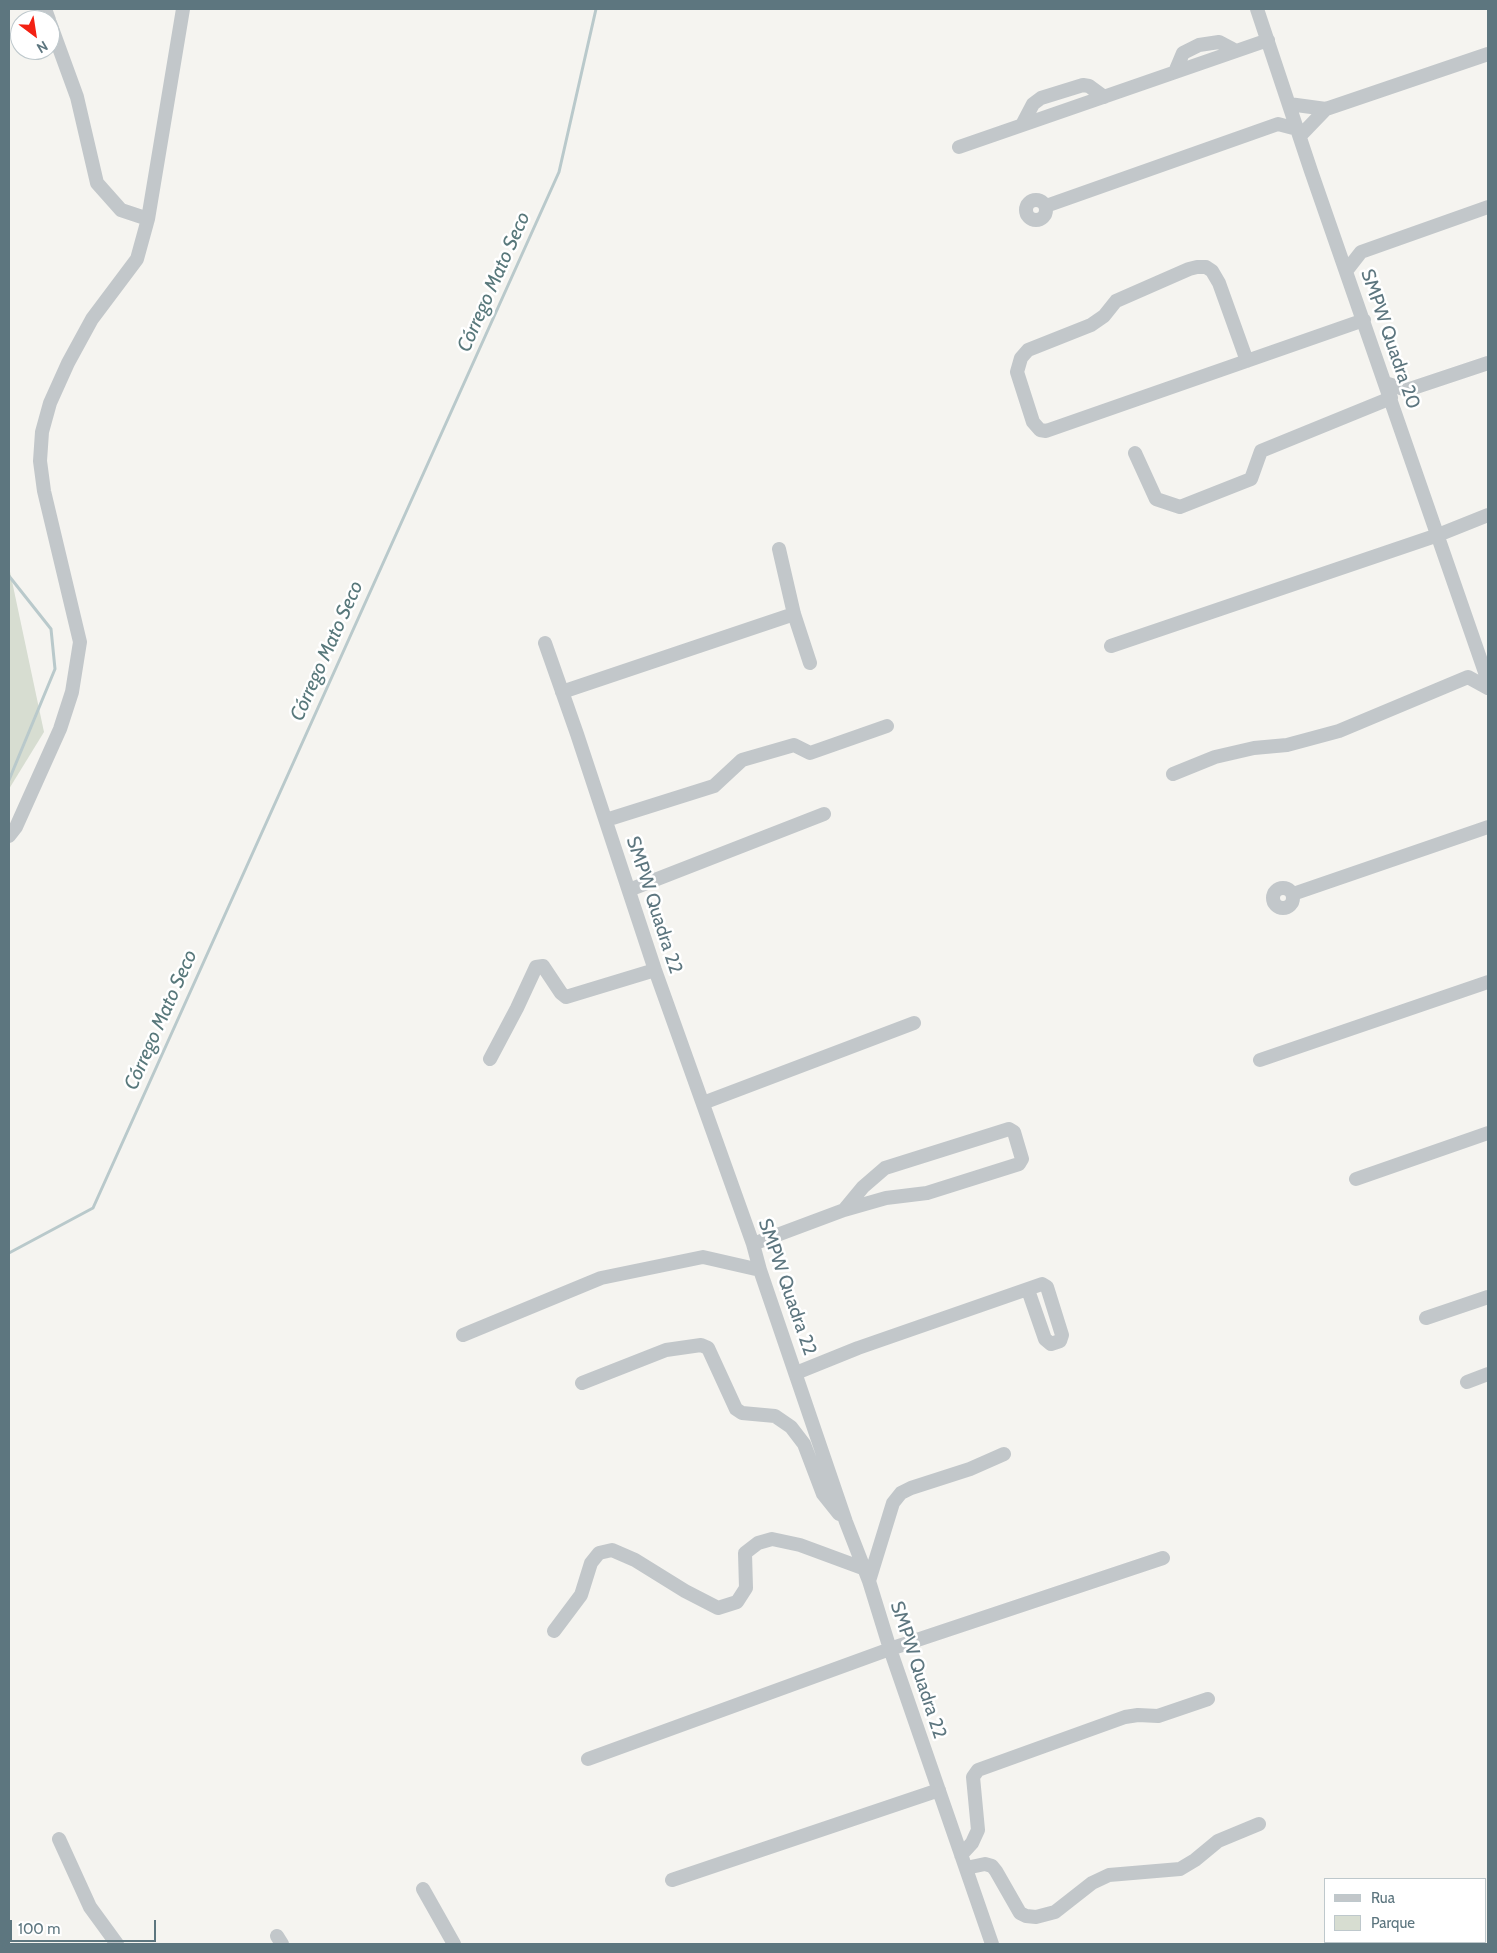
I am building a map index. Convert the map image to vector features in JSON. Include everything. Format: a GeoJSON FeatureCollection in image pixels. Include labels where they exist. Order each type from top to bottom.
{"type":"FeatureCollection","features":[{"type":"Feature","properties":{"kind":"street"},"geometry":{"type":"LineString","coordinates":[[9,836],[16,827],[60,729],[72,692],[80,642],[44,491],[40,461],[42,432],[50,403],[68,363],[87,328],[137,258],[148,219],[183,9]]}},
{"type":"Feature","properties":{"kind":"street","name":"SMPW Quadra 20"},"geometry":{"type":"LineString","coordinates":[[1257,9],[1385,383],[1484,660],[1488,681]]}},
{"type":"Feature","properties":{"kind":"street"},"geometry":{"type":"LineString","coordinates":[[959,147],[1268,40]]}},
{"type":"Feature","properties":{"kind":"street"},"geometry":{"type":"LineString","coordinates":[[60,49],[77,97],[97,183],[121,210],[148,219]]}},
{"type":"Feature","properties":{"kind":"street"},"geometry":{"type":"LineString","coordinates":[[1278,124],[1298,132],[1312,123],[1326,109],[1488,54]]}},
{"type":"Feature","properties":{"kind":"street"},"geometry":{"type":"LineString","coordinates":[[1022,125],[1032,104],[1050,95],[1083,85],[1089,86],[1104,97]]}},
{"type":"Feature","properties":{"kind":"street"},"geometry":{"type":"LineString","coordinates":[[1306,106],[1312,123]]}},
{"type":"Feature","properties":{"kind":"street"},"geometry":{"type":"LineString","coordinates":[[1046,206],[1278,124],[1290,107],[1306,106],[1326,109]]}},
{"type":"Feature","properties":{"kind":"street"},"geometry":{"type":"LineString","coordinates":[[1347,270],[1361,252],[1488,207]]}},
{"type":"Feature","properties":{"kind":"street"},"geometry":{"type":"LineString","coordinates":[[1338,245],[1361,252]]}},
{"type":"Feature","properties":{"kind":"street"},"geometry":{"type":"LineString","coordinates":[[1247,361],[1220,283],[1212,271],[1206,267],[1198,267],[1116,301],[1104,316],[1091,326],[1028,350],[1021,358],[1017,372],[1033,422],[1040,430],[1046,431],[1247,361],[1364,320]]}},
{"type":"Feature","properties":{"kind":"street"},"geometry":{"type":"LineString","coordinates":[[1135,453],[1156,499],[1180,507],[1251,479],[1262,451],[1392,403],[1408,390],[1488,363]]}},
{"type":"Feature","properties":{"kind":"street"},"geometry":{"type":"LineString","coordinates":[[1385,383],[1408,390]]}},
{"type":"Feature","properties":{"kind":"street"},"geometry":{"type":"LineString","coordinates":[[1111,646],[1488,516]]}},
{"type":"Feature","properties":{"kind":"street"},"geometry":{"type":"LineString","coordinates":[[779,549],[794,614],[810,664]]}},
{"type":"Feature","properties":{"kind":"street"},"geometry":{"type":"LineString","coordinates":[[562,692],[794,614]]}},
{"type":"Feature","properties":{"kind":"street","name":"SMPW Quadra 22"},"geometry":{"type":"LineString","coordinates":[[545,643],[630,890],[655,970],[753,1244],[760,1270],[846,1522],[867,1575],[890,1649],[992,1944]]}},
{"type":"Feature","properties":{"kind":"street"},"geometry":{"type":"LineString","coordinates":[[1173,774],[1215,757],[1254,748],[1287,745],[1338,732],[1468,678],[1484,660]]}},
{"type":"Feature","properties":{"kind":"street"},"geometry":{"type":"LineString","coordinates":[[1468,678],[1488,688]]}},
{"type":"Feature","properties":{"kind":"street"},"geometry":{"type":"LineString","coordinates":[[606,820],[714,786],[742,760],[794,745],[810,753],[888,726]]}},
{"type":"Feature","properties":{"kind":"street"},"geometry":{"type":"LineString","coordinates":[[630,890],[824,814]]}},
{"type":"Feature","properties":{"kind":"street"},"geometry":{"type":"LineString","coordinates":[[1293,894],[1488,827]]}},
{"type":"Feature","properties":{"kind":"street"},"geometry":{"type":"LineString","coordinates":[[490,1059],[536,967],[543,966],[561,993],[566,996],[655,970]]}},
{"type":"Feature","properties":{"kind":"street"},"geometry":{"type":"LineString","coordinates":[[1260,1060],[1488,982]]}},
{"type":"Feature","properties":{"kind":"street"},"geometry":{"type":"LineString","coordinates":[[703,1103],[914,1024]]}},
{"type":"Feature","properties":{"kind":"street"},"geometry":{"type":"LineString","coordinates":[[753,1244],[844,1210],[886,1198],[927,1193],[1020,1164],[1022,1159],[1014,1132],[1009,1129],[885,1168],[863,1187],[844,1210]]}},
{"type":"Feature","properties":{"kind":"street"},"geometry":{"type":"LineString","coordinates":[[1356,1179],[1488,1133]]}},
{"type":"Feature","properties":{"kind":"street"},"geometry":{"type":"LineString","coordinates":[[463,1335],[601,1278],[703,1257],[760,1270]]}},
{"type":"Feature","properties":{"kind":"street"},"geometry":{"type":"LineString","coordinates":[[796,1373],[858,1348],[1042,1284],[1047,1287],[1062,1335],[1060,1341],[1051,1344],[1045,1339],[1028,1290]]}},
{"type":"Feature","properties":{"kind":"street"},"geometry":{"type":"LineString","coordinates":[[1426,1318],[1488,1297]]}},
{"type":"Feature","properties":{"kind":"street"},"geometry":{"type":"LineString","coordinates":[[1033,1305],[1050,1298]]}},
{"type":"Feature","properties":{"kind":"street"},"geometry":{"type":"LineString","coordinates":[[582,1383],[666,1350],[701,1345],[708,1348],[736,1409],[742,1413],[775,1416],[792,1427],[804,1444],[823,1494],[846,1522]]}},
{"type":"Feature","properties":{"kind":"street"},"geometry":{"type":"LineString","coordinates":[[1467,1382],[1488,1374]]}},
{"type":"Feature","properties":{"kind":"street"},"geometry":{"type":"LineString","coordinates":[[554,1631],[581,1595],[591,1562],[599,1553],[612,1550],[635,1560],[718,1608],[737,1602],[746,1588],[745,1553],[758,1543],[772,1539],[800,1545],[867,1575],[893,1503],[901,1493],[970,1469],[1004,1454]]}},
{"type":"Feature","properties":{"kind":"street"},"geometry":{"type":"LineString","coordinates":[[588,1759],[890,1649],[1163,1558]]}},
{"type":"Feature","properties":{"kind":"street"},"geometry":{"type":"LineString","coordinates":[[1208,1699],[1158,1716],[1138,1715],[1125,1717],[978,1770],[974,1777],[978,1830],[964,1862],[992,1866],[1020,1913],[1036,1917],[1055,1912],[1092,1883],[1109,1876],[1180,1869],[1195,1860],[1218,1841],[1259,1824]]}},
{"type":"Feature","properties":{"kind":"street"},"geometry":{"type":"LineString","coordinates":[[672,1880],[939,1790]]}},
{"type":"Feature","properties":{"kind":"street"},"geometry":{"type":"LineString","coordinates":[[59,1839],[90,1907],[117,1944]]}},
{"type":"Feature","properties":{"kind":"street"},"geometry":{"type":"LineString","coordinates":[[423,1889],[454,1944]]}},
{"type":"Feature","properties":{"kind":"green space"},"geometry":{"type":"Polygon","coordinates":[[[9,567],[44,732],[9,789],[9,567]]]}},
{"type":"Feature","properties":{"kind":"waterway","name":"Córrego Mato Seco"},"geometry":{"type":"LineString","coordinates":[[9,1253],[93,1208],[559,172],[596,9]]}},
{"type":"Feature","properties":{"kind":"waterway"},"geometry":{"type":"LineString","coordinates":[[9,576],[51,629],[55,669],[9,780]]}}]}
